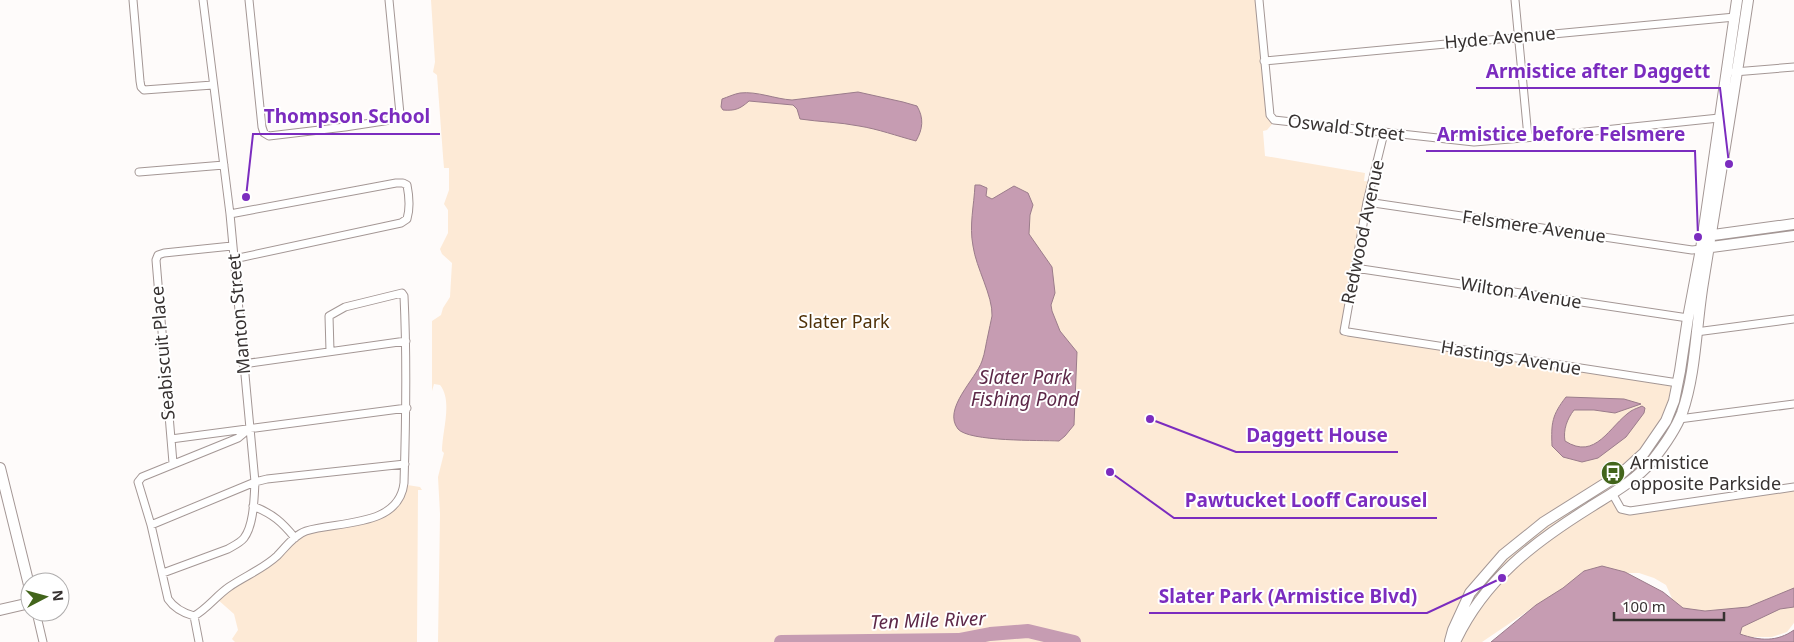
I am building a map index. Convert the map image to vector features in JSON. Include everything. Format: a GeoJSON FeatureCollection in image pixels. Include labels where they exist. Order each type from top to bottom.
{"type":"FeatureCollection","features":[{"type":"Feature","properties":{"kind":"main road"},"geometry":{"type":"LineString","coordinates":[[1706,236],[1731,73],[1737,0]]}},
{"type":"Feature","properties":{"kind":"main road"},"geometry":{"type":"LineString","coordinates":[[1455,642],[1474,610],[1495,581],[1509,566],[1544,537],[1645,469],[1668,439],[1679,419],[1688,390],[1696,332],[1719,118],[1748,0]]}},
{"type":"Feature","properties":{"kind":"main road"},"geometry":{"type":"LineString","coordinates":[[1706,236],[1794,224]]}},
{"type":"Feature","properties":{"kind":"main road"},"geometry":{"type":"LineString","coordinates":[[1705,248],[1794,236]]}},
{"type":"Feature","properties":{"kind":"main road"},"geometry":{"type":"LineString","coordinates":[[1450,642],[1453,630],[1470,593],[1503,555],[1544,522],[1622,473],[1644,453],[1666,421],[1678,384],[1688,318],[1705,248]]}},
{"type":"Feature","properties":{"kind":"main road"},"geometry":{"type":"LineString","coordinates":[[0,468],[26,572]]}},
{"type":"Feature","properties":{"kind":"main road"},"geometry":{"type":"LineString","coordinates":[[0,610],[20,605]]}},
{"type":"Feature","properties":{"kind":"street"},"geometry":{"type":"LineString","coordinates":[[133,0],[141,87],[144,90],[149,90],[213,85]]}},
{"type":"Feature","properties":{"kind":"street","name":"Manton Street"},"geometry":{"type":"LineString","coordinates":[[163,573],[228,549],[236,544],[244,538],[249,528],[254,506],[255,482],[230,214],[203,0]]}},
{"type":"Feature","properties":{"kind":"street"},"geometry":{"type":"LineString","coordinates":[[249,0],[262,127],[264,133],[269,136],[397,119],[400,114],[400,105],[389,0]]}},
{"type":"Feature","properties":{"kind":"street"},"geometry":{"type":"LineString","coordinates":[[1259,0],[1264,61]]}},
{"type":"Feature","properties":{"kind":"street"},"geometry":{"type":"LineString","coordinates":[[1515,0],[1528,137]]}},
{"type":"Feature","properties":{"kind":"street","name":"Hyde Avenue"},"geometry":{"type":"LineString","coordinates":[[1264,61],[1735,17]]}},
{"type":"Feature","properties":{"kind":"street","name":"Oswald Street"},"geometry":{"type":"LineString","coordinates":[[1264,61],[1271,118],[1274,120],[1474,142],[1719,118]]}},
{"type":"Feature","properties":{"kind":"street"},"geometry":{"type":"LineString","coordinates":[[1731,73],[1794,67]]}},
{"type":"Feature","properties":{"kind":"street","name":"Redwood Avenue"},"geometry":{"type":"LineString","coordinates":[[1344,330],[1367,202],[1384,133]]}},
{"type":"Feature","properties":{"kind":"street"},"geometry":{"type":"LineString","coordinates":[[139,172],[224,165]]}},
{"type":"Feature","properties":{"kind":"street"},"geometry":{"type":"LineString","coordinates":[[230,214],[396,183],[403,183],[408,186],[408,215],[407,219],[400,223],[234,259]]}},
{"type":"Feature","properties":{"kind":"street","name":"Felsmere Avenue"},"geometry":{"type":"LineString","coordinates":[[1367,202],[1692,250],[1705,248]]}},
{"type":"Feature","properties":{"kind":"street","name":"Seabiscuit Place"},"geometry":{"type":"LineString","coordinates":[[232,246],[164,253],[158,255],[156,260],[171,439],[407,408]]}},
{"type":"Feature","properties":{"kind":"street","name":"Wilton Avenue"},"geometry":{"type":"LineString","coordinates":[[1355,268],[1688,318]]}},
{"type":"Feature","properties":{"kind":"street"},"geometry":{"type":"LineString","coordinates":[[250,428],[238,438],[172,463],[142,477],[138,482],[163,573],[165,591],[171,604],[185,613],[194,616],[203,612],[228,587],[262,567],[305,531],[366,520],[389,509],[398,500],[403,490],[407,408],[406,341],[404,296],[402,293],[346,307],[329,316],[330,351]]}},
{"type":"Feature","properties":{"kind":"street"},"geometry":{"type":"LineString","coordinates":[[1696,332],[1794,319]]}},
{"type":"Feature","properties":{"kind":"street","name":"Hastings Avenue"},"geometry":{"type":"LineString","coordinates":[[1344,330],[1678,384]]}},
{"type":"Feature","properties":{"kind":"street"},"geometry":{"type":"LineString","coordinates":[[243,364],[406,341]]}},
{"type":"Feature","properties":{"kind":"street"},"geometry":{"type":"LineString","coordinates":[[1679,419],[1794,404]]}},
{"type":"Feature","properties":{"kind":"street"},"geometry":{"type":"LineString","coordinates":[[171,439],[172,463]]}},
{"type":"Feature","properties":{"kind":"street"},"geometry":{"type":"LineString","coordinates":[[151,525],[255,482],[304,474],[405,464]]}},
{"type":"Feature","properties":{"kind":"street"},"geometry":{"type":"LineString","coordinates":[[1612,493],[1621,509],[1630,511],[1794,487]]}},
{"type":"Feature","properties":{"kind":"street"},"geometry":{"type":"LineString","coordinates":[[254,506],[270,512],[295,538]]}},
{"type":"Feature","properties":{"kind":"street"},"geometry":{"type":"LineString","coordinates":[[194,616],[199,642]]}},
{"type":"Feature","properties":{"kind":"street"},"geometry":{"type":"LineString","coordinates":[[38,622],[43,642]]}},
{"type":"Feature","properties":{"kind":"green space","name":"Slater Park"},"geometry":{"type":"Polygon","coordinates":[[[431,0],[1257,0],[1274,122],[1267,130],[1263,131],[1265,156],[1365,173],[1364,181],[1372,182],[1343,333],[1477,356],[1674,385],[1669,408],[1643,447],[1626,465],[1608,477],[1612,494],[1625,510],[1794,487],[1794,623],[1787,632],[1772,637],[1741,637],[1679,614],[1666,585],[1654,578],[1639,573],[1623,573],[1605,568],[1582,572],[1562,592],[1538,604],[1482,642],[438,642],[440,514],[438,477],[444,453],[442,451],[442,443],[446,417],[446,399],[440,385],[434,384],[432,391],[432,321],[441,315],[450,297],[452,263],[442,254],[440,249],[448,233],[448,210],[444,204],[449,190],[449,168],[444,168],[437,75],[433,72],[435,62],[431,0]]]}},
{"type":"Feature","properties":{"kind":"green space"},"geometry":{"type":"Polygon","coordinates":[[[401,484],[420,487],[422,490],[418,490],[417,642],[235,642],[232,639],[238,630],[234,614],[217,599],[263,568],[295,536],[377,517],[397,498],[401,484]]]}},
{"type":"Feature","properties":{"kind":"water"},"geometry":{"type":"Polygon","coordinates":[[[858,92],[917,106],[922,124],[916,141],[866,127],[800,119],[797,109],[793,105],[749,101],[734,110],[723,110],[721,107],[722,99],[740,93],[753,93],[792,100],[858,92]]]}},
{"type":"Feature","properties":{"kind":"water","name":"Slater Park Fishing Pond"},"geometry":{"type":"Polygon","coordinates":[[[975,185],[987,188],[986,196],[992,199],[1014,186],[1028,193],[1033,205],[1030,215],[1029,234],[1052,267],[1055,293],[1051,305],[1052,311],[1060,331],[1077,352],[1074,425],[1059,441],[1006,440],[976,436],[958,429],[954,421],[957,403],[982,361],[992,316],[990,300],[975,255],[972,238],[975,185]]]}},
{"type":"Feature","properties":{"kind":"water"},"geometry":{"type":"Polygon","coordinates":[[[1566,397],[1624,399],[1641,404],[1615,413],[1574,410],[1566,425],[1565,441],[1576,446],[1585,447],[1594,444],[1631,411],[1642,406],[1645,408],[1644,413],[1626,437],[1598,458],[1582,462],[1563,457],[1552,446],[1553,420],[1566,397]]]}},
{"type":"Feature","properties":{"kind":"water"},"geometry":{"type":"Polygon","coordinates":[[[1602,566],[1625,572],[1663,592],[1683,608],[1705,611],[1748,607],[1794,588],[1794,607],[1780,609],[1742,627],[1740,634],[1768,639],[1781,637],[1794,630],[1794,642],[1491,642],[1536,605],[1563,588],[1584,571],[1602,566]]]}},
{"type":"Feature","properties":{"kind":"waterway","name":"Ten Mile River"},"geometry":{"type":"LineString","coordinates":[[781,642],[959,640],[990,634],[1028,631],[1074,642]]}},
{"type":"Feature","properties":{"kind":"place","name":"Armistice after Daggett"},"geometry":{"type":"Point","coordinates":[1729,164]}},
{"type":"Feature","properties":{"kind":"place","name":"Thompson School"},"geometry":{"type":"Point","coordinates":[246,197]}},
{"type":"Feature","properties":{"kind":"place","name":"Armistice before Felsmere"},"geometry":{"type":"Point","coordinates":[1698,237]}},
{"type":"Feature","properties":{"kind":"place","name":"Daggett House"},"geometry":{"type":"Point","coordinates":[1150,419]}},
{"type":"Feature","properties":{"kind":"place","name":"Pawtucket Looff Carousel"},"geometry":{"type":"Point","coordinates":[1110,472]}},
{"type":"Feature","properties":{"kind":"place","name":"Armistice opposite Parkside"},"geometry":{"type":"Point","coordinates":[1613,473]}},
{"type":"Feature","properties":{"kind":"place","name":"Slater Park (Armistice Blvd)"},"geometry":{"type":"Point","coordinates":[1502,578]}}]}
